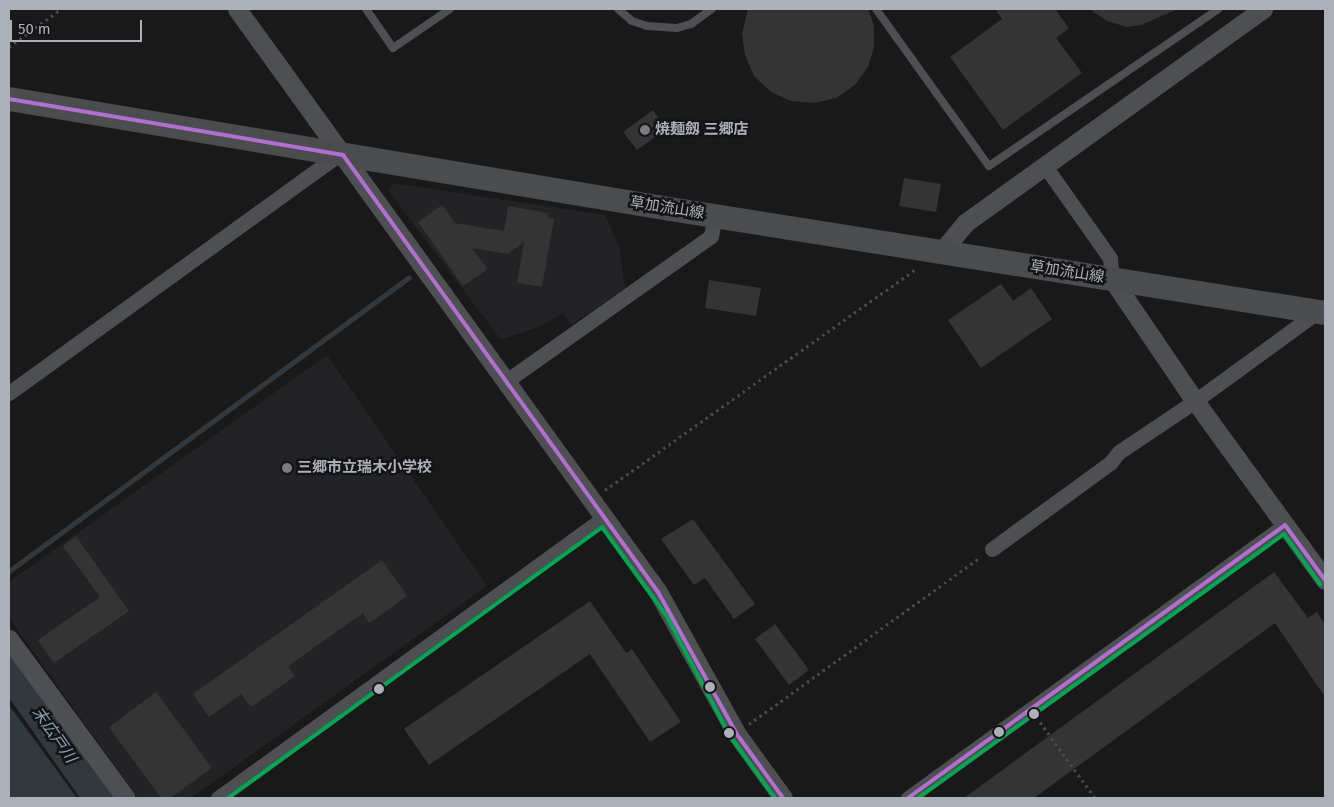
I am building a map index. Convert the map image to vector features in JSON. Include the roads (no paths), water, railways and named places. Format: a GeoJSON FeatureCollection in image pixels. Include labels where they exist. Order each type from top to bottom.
{"type":"FeatureCollection","features":[{"type":"Feature","properties":{"kind":"main road","name":"草加流山線"},"geometry":{"type":"LineString","coordinates":[[9,100],[715,216],[1323,311]]}},
{"type":"Feature","properties":{"kind":"street"},"geometry":{"type":"LineString","coordinates":[[237,9],[671,612],[736,734],[783,798]]}},
{"type":"Feature","properties":{"kind":"street"},"geometry":{"type":"LineString","coordinates":[[941,252],[965,223],[1262,9]]}},
{"type":"Feature","properties":{"kind":"street"},"geometry":{"type":"LineString","coordinates":[[9,392],[341,155]]}},
{"type":"Feature","properties":{"kind":"street"},"geometry":{"type":"LineString","coordinates":[[1045,166],[1110,258],[1112,279],[1134,314],[1325,580]]}},
{"type":"Feature","properties":{"kind":"street"},"geometry":{"type":"LineString","coordinates":[[505,382],[711,236],[715,216]]}},
{"type":"Feature","properties":{"kind":"street"},"geometry":{"type":"LineString","coordinates":[[992,548],[1110,463],[1119,452],[1323,311]]}},
{"type":"Feature","properties":{"kind":"street"},"geometry":{"type":"LineString","coordinates":[[218,798],[603,518]]}},
{"type":"Feature","properties":{"kind":"street"},"geometry":{"type":"LineString","coordinates":[[908,798],[1286,525]]}},
{"type":"Feature","properties":{"kind":"street"},"geometry":{"type":"LineString","coordinates":[[9,639],[126,798]]}},
{"type":"Feature","properties":{"kind":"lane"},"geometry":{"type":"LineString","coordinates":[[366,9],[394,48],[450,9]]}},
{"type":"Feature","properties":{"kind":"lane"},"geometry":{"type":"LineString","coordinates":[[618,9],[632,21],[647,26],[677,28],[691,24],[712,9]]}},
{"type":"Feature","properties":{"kind":"lane"},"geometry":{"type":"LineString","coordinates":[[876,9],[989,166],[1218,9]]}},
{"type":"Feature","properties":{"kind":"waterway"},"geometry":{"type":"LineString","coordinates":[[9,571],[409,277]]}},
{"type":"Feature","properties":{"kind":"waterway","name":"末広戸川"},"geometry":{"type":"LineString","coordinates":[[9,671],[99,798]]}},
{"type":"Feature","properties":{"kind":"place","name":"焼麺劔 三郷店"},"geometry":{"type":"Point","coordinates":[645,130]}},
{"type":"Feature","properties":{"kind":"place","name":"三郷市立瑞木小学校"},"geometry":{"type":"Point","coordinates":[287,468]}}]}
